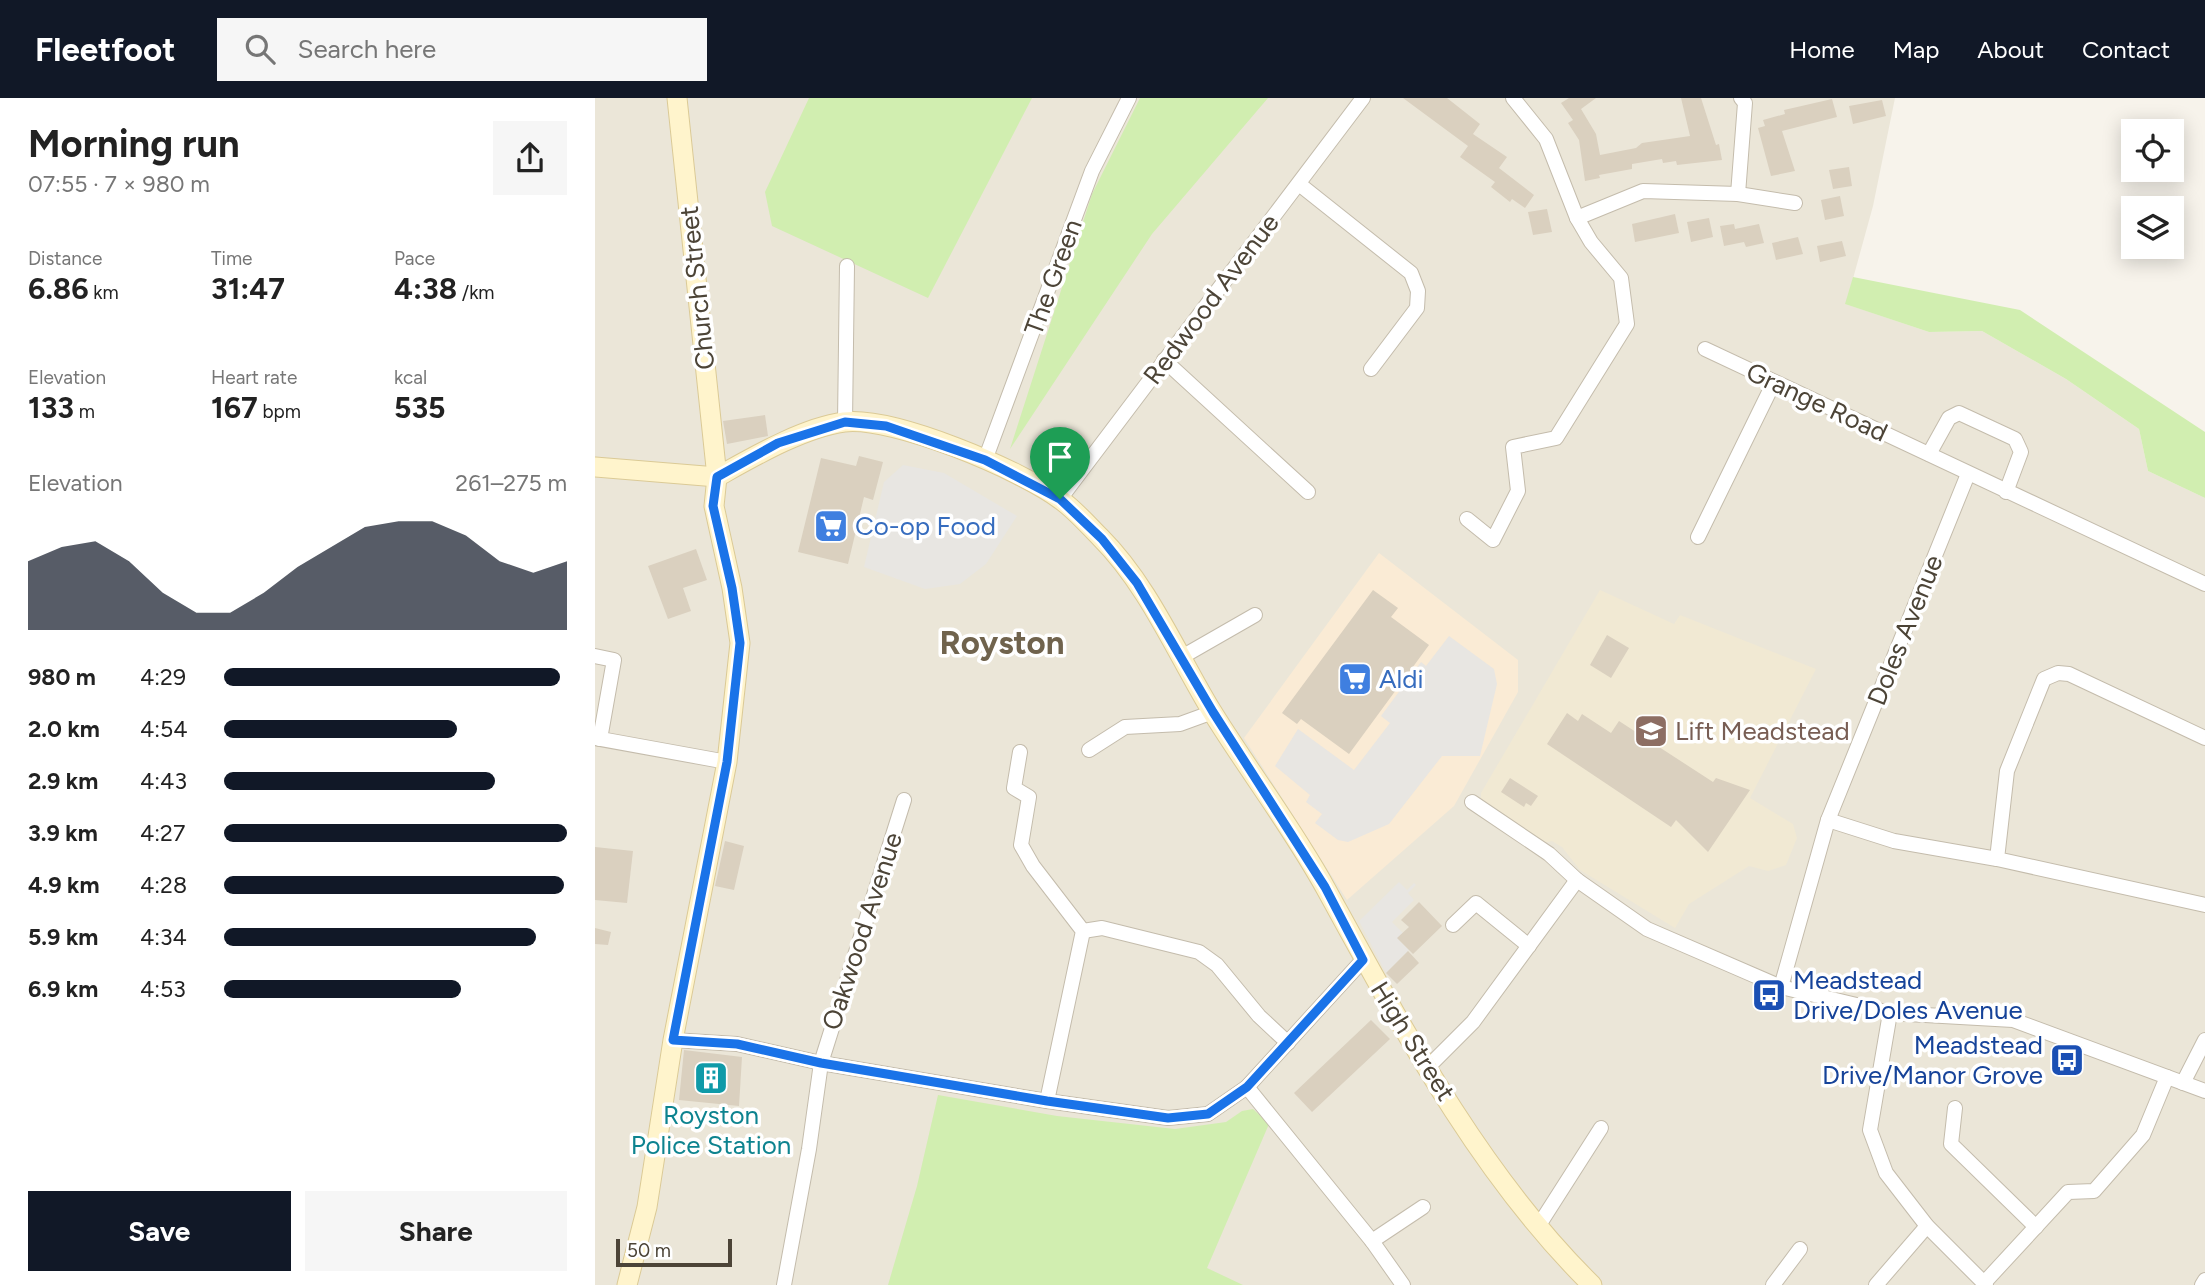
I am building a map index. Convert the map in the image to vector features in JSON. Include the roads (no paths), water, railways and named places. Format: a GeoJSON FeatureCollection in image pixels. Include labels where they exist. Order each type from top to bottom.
{"type":"FeatureCollection","features":[{"type":"Feature","properties":{"kind":"main road","name":"Church Street"},"geometry":{"type":"LineString","coordinates":[[627,1285],[647,1207],[673,1040],[727,762],[740,643],[732,588],[713,506],[717,477],[677,98]]}},
{"type":"Feature","properties":{"kind":"main road","name":"High Street"},"geometry":{"type":"LineString","coordinates":[[717,477],[778,443],[845,422],[886,426],[985,460],[1060,499],[1102,539],[1137,583],[1213,712],[1325,887],[1363,960],[1480,1150],[1539,1225],[1592,1285]]}},
{"type":"Feature","properties":{"kind":"main road"},"geometry":{"type":"LineString","coordinates":[[595,467],[717,477]]}},
{"type":"Feature","properties":{"kind":"street","name":"The Green"},"geometry":{"type":"LineString","coordinates":[[985,460],[1093,171],[1129,98]]}},
{"type":"Feature","properties":{"kind":"street","name":"Redwood Avenue"},"geometry":{"type":"LineString","coordinates":[[1060,499],[1363,98]]}},
{"type":"Feature","properties":{"kind":"street"},"geometry":{"type":"LineString","coordinates":[[1468,519],[1493,540],[1518,491],[1513,447],[1556,438],[1627,324],[1621,278],[1591,242],[1577,218],[1546,139],[1513,98]]}},
{"type":"Feature","properties":{"kind":"street"},"geometry":{"type":"LineString","coordinates":[[1738,194],[1747,100]]}},
{"type":"Feature","properties":{"kind":"street"},"geometry":{"type":"LineString","coordinates":[[1299,184],[1411,273],[1418,291],[1417,308],[1371,369]]}},
{"type":"Feature","properties":{"kind":"street"},"geometry":{"type":"LineString","coordinates":[[1577,218],[1643,191],[1738,194],[1795,203]]}},
{"type":"Feature","properties":{"kind":"street"},"geometry":{"type":"LineString","coordinates":[[845,422],[847,266]]}},
{"type":"Feature","properties":{"kind":"street","name":"Grange Road"},"geometry":{"type":"LineString","coordinates":[[1705,349],[2205,584]]}},
{"type":"Feature","properties":{"kind":"street"},"geometry":{"type":"LineString","coordinates":[[1164,360],[1308,492]]}},
{"type":"Feature","properties":{"kind":"street"},"geometry":{"type":"LineString","coordinates":[[1697,537],[1774,382]]}},
{"type":"Feature","properties":{"kind":"street"},"geometry":{"type":"LineString","coordinates":[[1929,454],[1949,418],[1959,413],[2015,439],[2021,452],[2006,492]]}},
{"type":"Feature","properties":{"kind":"street","name":"Doles Avenue"},"geometry":{"type":"LineString","coordinates":[[1781,987],[1828,820],[1968,474]]}},
{"type":"Feature","properties":{"kind":"street"},"geometry":{"type":"LineString","coordinates":[[1180,658],[1255,615]]}},
{"type":"Feature","properties":{"kind":"street"},"geometry":{"type":"LineString","coordinates":[[595,656],[614,660],[597,739],[727,762]]}},
{"type":"Feature","properties":{"kind":"street"},"geometry":{"type":"LineString","coordinates":[[1997,859],[2007,771],[2044,679],[2058,673],[2069,674],[2205,738]]}},
{"type":"Feature","properties":{"kind":"street"},"geometry":{"type":"LineString","coordinates":[[1089,750],[1125,727],[1180,724],[1213,712]]}},
{"type":"Feature","properties":{"kind":"street"},"geometry":{"type":"LineString","coordinates":[[1020,752],[1014,788],[1029,797],[1021,845],[1033,866],[1083,931],[1047,1101]]}},
{"type":"Feature","properties":{"kind":"street","name":"Oakwood Avenue"},"geometry":{"type":"LineString","coordinates":[[784,1285],[809,1149],[821,1063],[904,800]]}},
{"type":"Feature","properties":{"kind":"street"},"geometry":{"type":"LineString","coordinates":[[1472,802],[1549,855],[1577,880],[1647,929],[1781,987],[1890,1013],[2013,1020],[2205,1091]]}},
{"type":"Feature","properties":{"kind":"street"},"geometry":{"type":"LineString","coordinates":[[1828,820],[1894,841],[1997,859],[2205,905]]}},
{"type":"Feature","properties":{"kind":"street"},"geometry":{"type":"LineString","coordinates":[[1429,1066],[1473,1022],[1577,880]]}},
{"type":"Feature","properties":{"kind":"street"},"geometry":{"type":"LineString","coordinates":[[1453,925],[1476,904],[1529,946]]}},
{"type":"Feature","properties":{"kind":"street"},"geometry":{"type":"LineString","coordinates":[[1083,931],[1102,928],[1199,952],[1217,965],[1259,1016],[1288,1043]]}},
{"type":"Feature","properties":{"kind":"street"},"geometry":{"type":"LineString","coordinates":[[673,1040],[737,1044],[821,1063],[1047,1101],[1168,1118],[1208,1114],[1247,1087],[1363,960]]}},
{"type":"Feature","properties":{"kind":"street"},"geometry":{"type":"LineString","coordinates":[[1890,1013],[1870,1130],[1886,1173],[1927,1226],[1985,1284],[2068,1192],[2094,1191],[2143,1135],[2167,1077]]}},
{"type":"Feature","properties":{"kind":"street"},"geometry":{"type":"LineString","coordinates":[[2183,1083],[2205,1040]]}},
{"type":"Feature","properties":{"kind":"street"},"geometry":{"type":"LineString","coordinates":[[1247,1087],[1372,1241],[1403,1285]]}},
{"type":"Feature","properties":{"kind":"street"},"geometry":{"type":"LineString","coordinates":[[1955,1108],[1951,1144],[2036,1227]]}},
{"type":"Feature","properties":{"kind":"street"},"geometry":{"type":"LineString","coordinates":[[1539,1225],[1601,1128]]}},
{"type":"Feature","properties":{"kind":"street"},"geometry":{"type":"LineString","coordinates":[[1372,1241],[1423,1207]]}},
{"type":"Feature","properties":{"kind":"street"},"geometry":{"type":"LineString","coordinates":[[1876,1285],[1927,1226]]}},
{"type":"Feature","properties":{"kind":"street"},"geometry":{"type":"LineString","coordinates":[[1773,1285],[1800,1249]]}},
{"type":"Feature","properties":{"kind":"street"},"geometry":{"type":"LineString","coordinates":[[2202,1285],[2205,1280]]}},
{"type":"Feature","properties":{"kind":"place","name":"Co-op Food"},"geometry":{"type":"Point","coordinates":[831,526]}},
{"type":"Feature","properties":{"kind":"place","name":"Aldi"},"geometry":{"type":"Point","coordinates":[1355,679]}},
{"type":"Feature","properties":{"kind":"place","name":"Lift Meadstead"},"geometry":{"type":"Point","coordinates":[1651,731]}},
{"type":"Feature","properties":{"kind":"place","name":"Meadstead Drive/Doles Avenue"},"geometry":{"type":"Point","coordinates":[1769,995]}},
{"type":"Feature","properties":{"kind":"place","name":"Meadstead Drive/Manor Grove"},"geometry":{"type":"Point","coordinates":[2067,1060]}},
{"type":"Feature","properties":{"kind":"place","name":"Royston Police Station"},"geometry":{"type":"Point","coordinates":[711,1078]}},
{"type":"Feature","properties":{"kind":"district","name":"Royston"},"geometry":{"type":"Point","coordinates":[1002,642]}}]}
